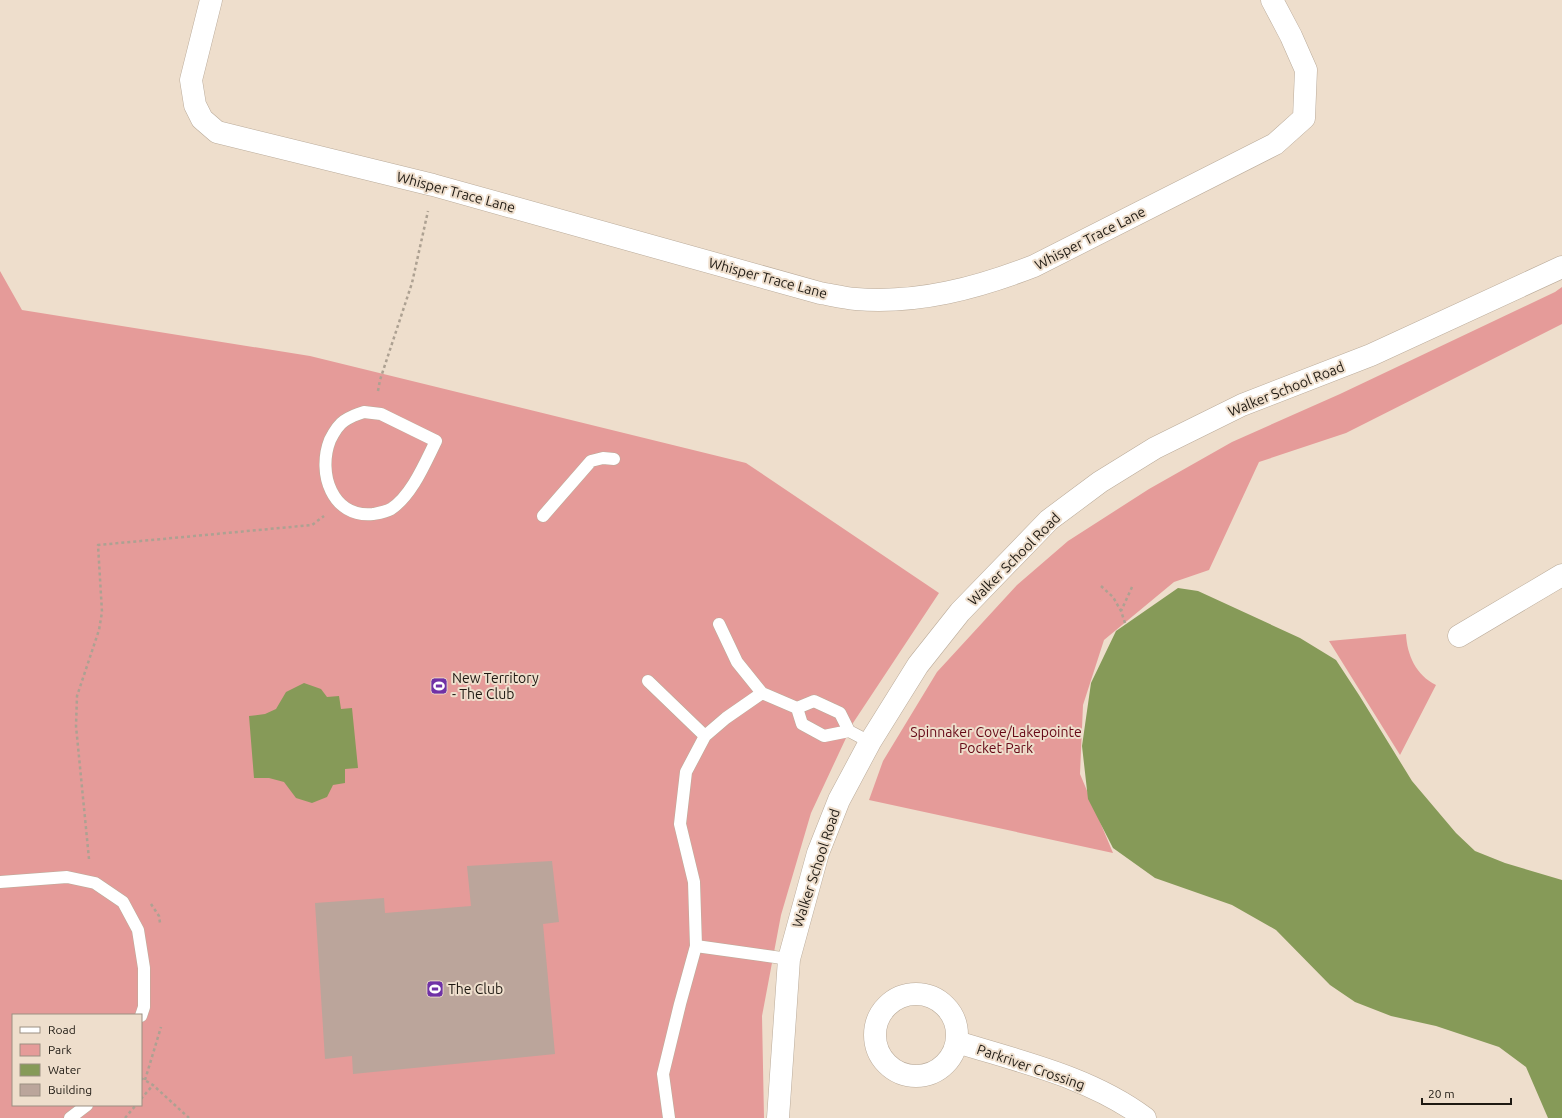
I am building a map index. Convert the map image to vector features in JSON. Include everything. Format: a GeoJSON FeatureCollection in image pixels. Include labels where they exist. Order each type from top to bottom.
{"type":"FeatureCollection","features":[{"type":"Feature","properties":{"kind":"street","name":"Whisper Trace Lane"},"geometry":{"type":"LineString","coordinates":[[211,0],[191,80],[195,105],[202,119],[217,132],[433,185],[820,293],[856,299],[891,300],[964,290],[999,280],[1034,266],[1274,144],[1304,118],[1306,70],[1291,36],[1272,0]]}},
{"type":"Feature","properties":{"kind":"street","name":"Walker School Road"},"geometry":{"type":"LineString","coordinates":[[778,1118],[789,959],[818,853],[839,800],[870,742],[918,665],[960,612],[1049,520],[1100,482],[1155,448],[1242,405],[1371,355],[1562,267]]}},
{"type":"Feature","properties":{"kind":"street"},"geometry":{"type":"LineString","coordinates":[[1459,636],[1562,574]]}},
{"type":"Feature","properties":{"kind":"street","name":"Parkriver Crossing"},"geometry":{"type":"LineString","coordinates":[[957,1042],[1073,1078],[1128,1106],[1144,1118]]}},
{"type":"Feature","properties":{"kind":"lane"},"geometry":{"type":"LineString","coordinates":[[364,412],[374,412],[436,440],[421,471],[402,499],[390,509],[379,513],[365,514],[350,511],[339,503],[329,487],[325,472],[326,451],[333,435],[343,421],[364,412]]}},
{"type":"Feature","properties":{"kind":"lane"},"geometry":{"type":"LineString","coordinates":[[543,516],[592,461],[604,458],[614,459]]}},
{"type":"Feature","properties":{"kind":"lane"},"geometry":{"type":"LineString","coordinates":[[719,624],[737,662],[762,693],[797,708],[814,701],[840,714],[849,731],[870,742]]}},
{"type":"Feature","properties":{"kind":"lane"},"geometry":{"type":"LineString","coordinates":[[648,681],[705,736]]}},
{"type":"Feature","properties":{"kind":"lane"},"geometry":{"type":"LineString","coordinates":[[669,1118],[663,1074],[696,946],[694,882],[680,824],[686,772],[705,736],[726,718],[762,693]]}},
{"type":"Feature","properties":{"kind":"lane"},"geometry":{"type":"LineString","coordinates":[[797,708],[802,724],[824,736],[849,731]]}},
{"type":"Feature","properties":{"kind":"lane"},"geometry":{"type":"LineString","coordinates":[[0,882],[67,877],[95,883],[123,902],[138,930],[144,968],[144,1007],[142,1014]]}},
{"type":"Feature","properties":{"kind":"lane"},"geometry":{"type":"LineString","coordinates":[[696,946],[789,959]]}},
{"type":"Feature","properties":{"kind":"lane"},"geometry":{"type":"LineString","coordinates":[[70,1118],[86,1106]]}},
{"type":"Feature","properties":{"kind":"path"},"geometry":{"type":"LineString","coordinates":[[374,412],[380,380],[412,283],[433,185]]}},
{"type":"Feature","properties":{"kind":"path"},"geometry":{"type":"LineString","coordinates":[[89,861],[76,726],[77,696],[99,630],[102,612],[98,545],[312,525],[339,503]]}},
{"type":"Feature","properties":{"kind":"path"},"geometry":{"type":"LineString","coordinates":[[1121,611],[1133,585]]}},
{"type":"Feature","properties":{"kind":"path"},"geometry":{"type":"LineString","coordinates":[[1102,586],[1114,597],[1125,623]]}},
{"type":"Feature","properties":{"kind":"path"},"geometry":{"type":"LineString","coordinates":[[147,899],[159,916],[160,924]]}},
{"type":"Feature","properties":{"kind":"path"},"geometry":{"type":"LineString","coordinates":[[145,1080],[162,1026]]}},
{"type":"Feature","properties":{"kind":"path"},"geometry":{"type":"LineString","coordinates":[[142,1078],[153,1085],[189,1118]]}},
{"type":"Feature","properties":{"kind":"path"},"geometry":{"type":"LineString","coordinates":[[142,1098],[153,1085]]}},
{"type":"Feature","properties":{"kind":"path"},"geometry":{"type":"LineString","coordinates":[[125,1118],[135,1106]]}},
{"type":"Feature","properties":{"kind":"green space","name":"New Territory - The Club"},"geometry":{"type":"Polygon","coordinates":[[[0,271],[22,310],[310,356],[746,463],[939,593],[853,723],[811,813],[781,915],[762,1016],[764,1118],[0,1118],[0,271]]]}},
{"type":"Feature","properties":{"kind":"green space","name":"Spinnaker Cove/Lakepointe Pocket Park"},"geometry":{"type":"Polygon","coordinates":[[[1562,287],[1562,324],[1346,433],[1259,462],[1209,570],[1174,582],[1104,640],[1083,705],[1080,774],[1113,853],[869,800],[883,761],[937,672],[1017,585],[1068,541],[1149,489],[1232,442],[1340,394],[1555,292],[1562,287]]]}},
{"type":"Feature","properties":{"kind":"green space"},"geometry":{"type":"Polygon","coordinates":[[[1406,634],[1408,649],[1414,664],[1423,676],[1436,685],[1400,755],[1329,641],[1406,634]]]}},
{"type":"Feature","properties":{"kind":"water"},"geometry":{"type":"Polygon","coordinates":[[[1178,588],[1198,591],[1300,638],[1336,660],[1412,781],[1456,833],[1475,851],[1505,863],[1562,880],[1562,1118],[1548,1118],[1526,1067],[1499,1047],[1436,1026],[1391,1016],[1355,1002],[1330,985],[1276,930],[1232,905],[1155,878],[1113,848],[1088,799],[1082,746],[1091,683],[1116,631],[1178,588]]]}},
{"type":"Feature","properties":{"kind":"water"},"geometry":{"type":"Polygon","coordinates":[[[304,683],[321,689],[327,697],[339,696],[341,709],[352,708],[358,768],[345,769],[345,783],[333,785],[327,797],[312,803],[296,798],[284,782],[269,778],[254,778],[249,716],[265,714],[276,709],[286,692],[304,683]]]}},
{"type":"Feature","properties":{"kind":"building","name":"The Club"},"geometry":{"type":"Polygon","coordinates":[[[552,861],[559,922],[543,924],[555,1054],[353,1074],[352,1056],[325,1059],[315,903],[384,898],[385,913],[471,906],[467,866],[552,861]]]}},
{"type":"Feature","properties":{"kind":"place","name":"New Territory - The Club"},"geometry":{"type":"Point","coordinates":[439,686]}},
{"type":"Feature","properties":{"kind":"place","name":"The Club"},"geometry":{"type":"Point","coordinates":[435,989]}}]}
